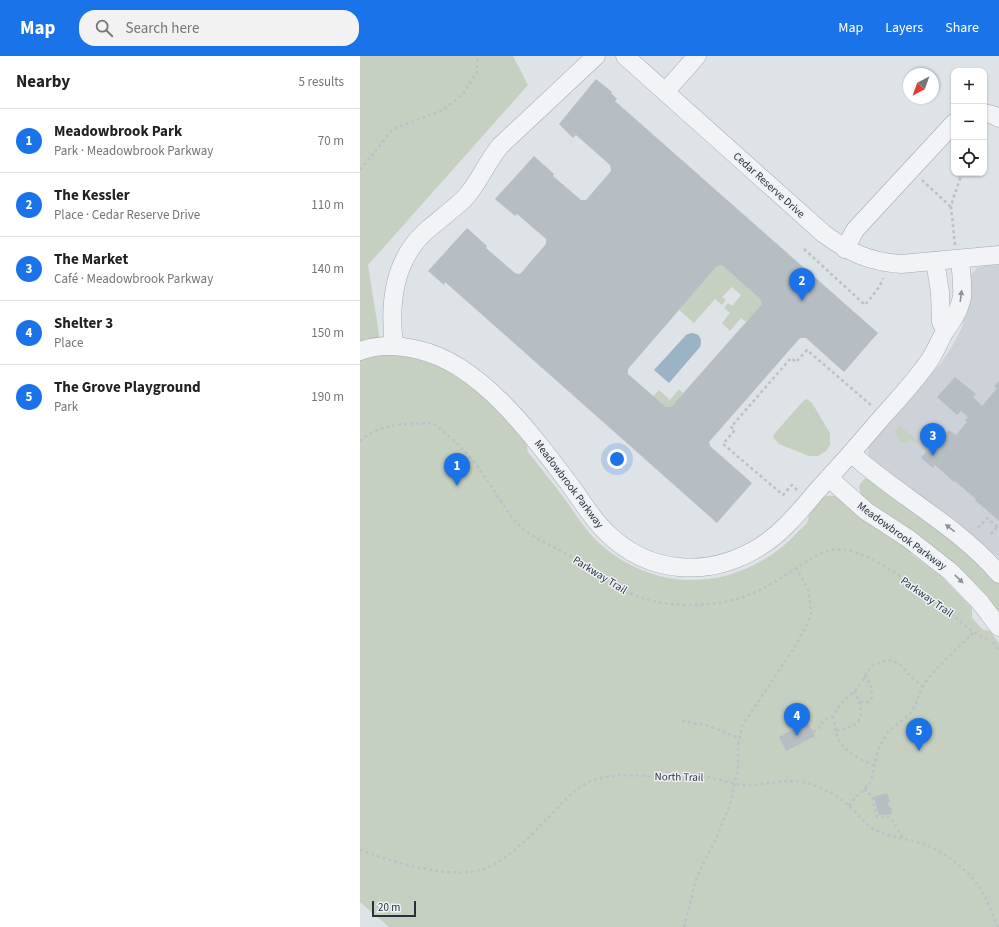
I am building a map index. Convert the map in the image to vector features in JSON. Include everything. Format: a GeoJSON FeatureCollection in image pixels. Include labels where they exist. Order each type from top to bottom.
{"type":"FeatureCollection","features":[{"type":"Feature","properties":{"kind":"street"},"geometry":{"type":"LineString","coordinates":[[394,345],[392,330],[395,284],[402,264],[411,249],[426,231],[473,189],[489,160],[500,146],[596,56]]}},
{"type":"Feature","properties":{"kind":"street","name":"Cedar Reserve Drive"},"geometry":{"type":"LineString","coordinates":[[625,56],[824,234],[845,249],[868,259],[886,263],[901,264],[935,261],[958,255],[999,255]]}},
{"type":"Feature","properties":{"kind":"street"},"geometry":{"type":"LineString","coordinates":[[665,92],[697,56]]}},
{"type":"Feature","properties":{"kind":"street"},"geometry":{"type":"LineString","coordinates":[[987,114],[999,118]]}},
{"type":"Feature","properties":{"kind":"street"},"geometry":{"type":"LineString","coordinates":[[845,249],[855,230],[951,126]]}},
{"type":"Feature","properties":{"kind":"street"},"geometry":{"type":"LineString","coordinates":[[829,478],[930,359],[946,329],[958,312],[963,279],[958,255]]}},
{"type":"Feature","properties":{"kind":"street"},"geometry":{"type":"LineString","coordinates":[[935,261],[940,292],[941,322],[946,329]]}},
{"type":"Feature","properties":{"kind":"street","name":"Meadowbrook Parkway"},"geometry":{"type":"LineString","coordinates":[[360,351],[379,346],[394,345],[424,351],[441,357],[460,367],[473,377],[515,417],[540,446],[605,532],[617,542],[639,556],[664,565],[682,567],[712,566],[744,556],[777,534],[829,478],[866,511],[909,539],[951,572],[980,602],[999,627]]}},
{"type":"Feature","properties":{"kind":"street"},"geometry":{"type":"LineString","coordinates":[[851,453],[882,479],[950,528],[988,561],[999,574]]}},
{"type":"Feature","properties":{"kind":"path"},"geometry":{"type":"LineString","coordinates":[[360,170],[393,128],[443,110],[463,94],[477,72],[478,56]]}},
{"type":"Feature","properties":{"kind":"path"},"geometry":{"type":"LineString","coordinates":[[958,255],[951,207],[961,176]]}},
{"type":"Feature","properties":{"kind":"path"},"geometry":{"type":"LineString","coordinates":[[920,178],[951,207]]}},
{"type":"Feature","properties":{"kind":"path"},"geometry":{"type":"LineString","coordinates":[[804,249],[865,304],[882,282],[883,277]]}},
{"type":"Feature","properties":{"kind":"path"},"geometry":{"type":"LineString","coordinates":[[798,490],[792,485],[783,495],[723,444],[735,430],[731,427],[791,358],[796,362],[807,350],[872,406]]}},
{"type":"Feature","properties":{"kind":"path","name":"Parkway Trail"},"geometry":{"type":"LineString","coordinates":[[360,441],[365,436],[380,428],[406,424],[433,423],[456,441],[483,474],[509,513],[525,531],[584,564],[619,588],[649,600],[662,603],[696,605],[740,599],[767,586],[812,557],[827,551],[846,550],[856,552],[882,566],[929,596],[973,633],[993,642],[999,651]]}},
{"type":"Feature","properties":{"kind":"path"},"geometry":{"type":"LineString","coordinates":[[978,528],[987,518],[998,528],[991,534]]}},
{"type":"Feature","properties":{"kind":"path"},"geometry":{"type":"LineString","coordinates":[[684,927],[696,880],[726,815],[738,769],[739,738],[742,726],[796,644],[808,623],[811,614],[809,591],[796,568]]}},
{"type":"Feature","properties":{"kind":"path"},"geometry":{"type":"LineString","coordinates":[[849,806],[852,801],[870,784],[879,747],[883,740],[891,729],[910,714],[923,687],[944,661],[973,633]]}},
{"type":"Feature","properties":{"kind":"path"},"geometry":{"type":"LineString","coordinates":[[813,732],[819,728],[824,720],[834,716],[844,700],[855,691],[872,666],[881,662],[888,660],[896,662],[923,687]]}},
{"type":"Feature","properties":{"kind":"path"},"geometry":{"type":"LineString","coordinates":[[860,702],[869,702],[872,698],[871,684],[864,677]]}},
{"type":"Feature","properties":{"kind":"path"},"geometry":{"type":"LineString","coordinates":[[836,731],[848,729],[859,720],[862,711],[855,691]]}},
{"type":"Feature","properties":{"kind":"path"},"geometry":{"type":"LineString","coordinates":[[834,716],[837,737],[845,748],[866,762],[874,765]]}},
{"type":"Feature","properties":{"kind":"path"},"geometry":{"type":"LineString","coordinates":[[682,721],[709,726],[739,738]]}},
{"type":"Feature","properties":{"kind":"path","name":"North Trail"},"geometry":{"type":"LineString","coordinates":[[360,850],[391,861],[434,870],[451,872],[481,870],[492,866],[522,843],[572,792],[582,784],[598,779],[626,775],[683,780],[707,777],[734,784],[748,785],[796,780],[812,784],[830,792],[849,806],[874,829],[921,843],[943,854],[961,867],[974,880],[983,894],[998,927]]}},
{"type":"Feature","properties":{"kind":"path"},"geometry":{"type":"LineString","coordinates":[[864,789],[872,796],[877,817],[890,817],[904,839]]}},
{"type":"Feature","properties":{"kind":"shaded area"},"geometry":{"type":"Polygon","coordinates":[[[999,265],[999,558],[958,523],[905,485],[881,471],[869,457],[868,452],[869,446],[941,363],[951,348],[962,328],[970,276],[977,268],[999,265]]]}},
{"type":"Feature","properties":{"kind":"green space"},"geometry":{"type":"Polygon","coordinates":[[[360,56],[513,56],[528,85],[368,265],[382,353],[398,353],[450,369],[484,396],[526,442],[528,452],[594,538],[618,558],[638,569],[660,576],[681,580],[703,580],[725,576],[747,568],[768,557],[784,545],[807,523],[809,513],[820,500],[825,497],[834,496],[838,497],[910,546],[911,554],[941,576],[972,608],[972,618],[982,629],[990,631],[999,643],[999,927],[389,927],[360,902],[360,56]]]}},
{"type":"Feature","properties":{"kind":"green space"},"geometry":{"type":"Polygon","coordinates":[[[722,265],[760,299],[762,304],[746,322],[741,318],[730,331],[722,323],[730,313],[724,308],[728,303],[732,306],[741,295],[732,287],[722,297],[726,300],[722,305],[715,299],[694,323],[679,310],[717,266],[722,265]]]}},
{"type":"Feature","properties":{"kind":"green space"},"geometry":{"type":"Polygon","coordinates":[[[679,389],[683,393],[671,407],[666,407],[653,396],[659,390],[670,400],[679,389]]]}},
{"type":"Feature","properties":{"kind":"green space"},"geometry":{"type":"Polygon","coordinates":[[[807,399],[812,403],[830,433],[830,445],[826,451],[818,456],[809,456],[779,444],[773,437],[803,401],[807,399]]]}},
{"type":"Feature","properties":{"kind":"green space"},"geometry":{"type":"Polygon","coordinates":[[[898,424],[919,442],[917,444],[910,439],[909,441],[902,442],[895,435],[898,424]]]}},
{"type":"Feature","properties":{"kind":"green space"},"geometry":{"type":"Polygon","coordinates":[[[937,428],[945,434],[933,448],[931,446],[924,454],[925,441],[937,428]]]}},
{"type":"Feature","properties":{"kind":"green space"},"geometry":{"type":"Polygon","coordinates":[[[868,478],[949,535],[999,582],[999,616],[861,495],[859,486],[864,479],[868,478]]]}},
{"type":"Feature","properties":{"kind":"water"},"geometry":{"type":"Polygon","coordinates":[[[691,333],[700,337],[700,347],[669,383],[654,370],[686,335],[691,333]]]}},
{"type":"Feature","properties":{"kind":"building"},"geometry":{"type":"Polygon","coordinates":[[[596,79],[612,92],[611,93],[617,99],[615,101],[878,333],[844,372],[806,338],[800,338],[709,442],[710,446],[752,483],[717,523],[445,282],[444,285],[428,271],[467,228],[487,246],[486,248],[515,273],[520,274],[546,244],[546,239],[517,214],[515,216],[495,199],[534,156],[554,174],[553,176],[581,200],[586,200],[611,171],[610,165],[576,135],[573,138],[559,124],[596,79]],[[722,265],[717,266],[628,369],[628,374],[666,407],[671,407],[762,304],[760,299],[722,265]]]}},
{"type":"Feature","properties":{"kind":"building"},"geometry":{"type":"Polygon","coordinates":[[[955,377],[976,394],[973,397],[982,406],[997,388],[994,386],[999,381],[999,521],[955,481],[954,482],[935,465],[933,468],[921,458],[931,446],[933,448],[949,430],[956,435],[967,422],[965,420],[968,417],[961,411],[957,415],[937,397],[955,377]]]}},
{"type":"Feature","properties":{"kind":"building"},"geometry":{"type":"Polygon","coordinates":[[[808,722],[815,736],[786,751],[779,737],[808,722]]]}},
{"type":"Feature","properties":{"kind":"building"},"geometry":{"type":"Polygon","coordinates":[[[887,793],[890,801],[888,803],[889,807],[891,807],[892,814],[879,815],[874,797],[887,793]]]}},
{"type":"Feature","properties":{"kind":"place","name":"The Kessler"},"geometry":{"type":"Point","coordinates":[802,301]}},
{"type":"Feature","properties":{"kind":"place","name":"The Market"},"geometry":{"type":"Point","coordinates":[933,456]}},
{"type":"Feature","properties":{"kind":"place","name":"Meadowbrook Park"},"geometry":{"type":"Point","coordinates":[457,486]}},
{"type":"Feature","properties":{"kind":"place","name":"Shelter 3"},"geometry":{"type":"Point","coordinates":[797,736]}},
{"type":"Feature","properties":{"kind":"place","name":"The Grove Playground"},"geometry":{"type":"Point","coordinates":[919,751]}}]}
